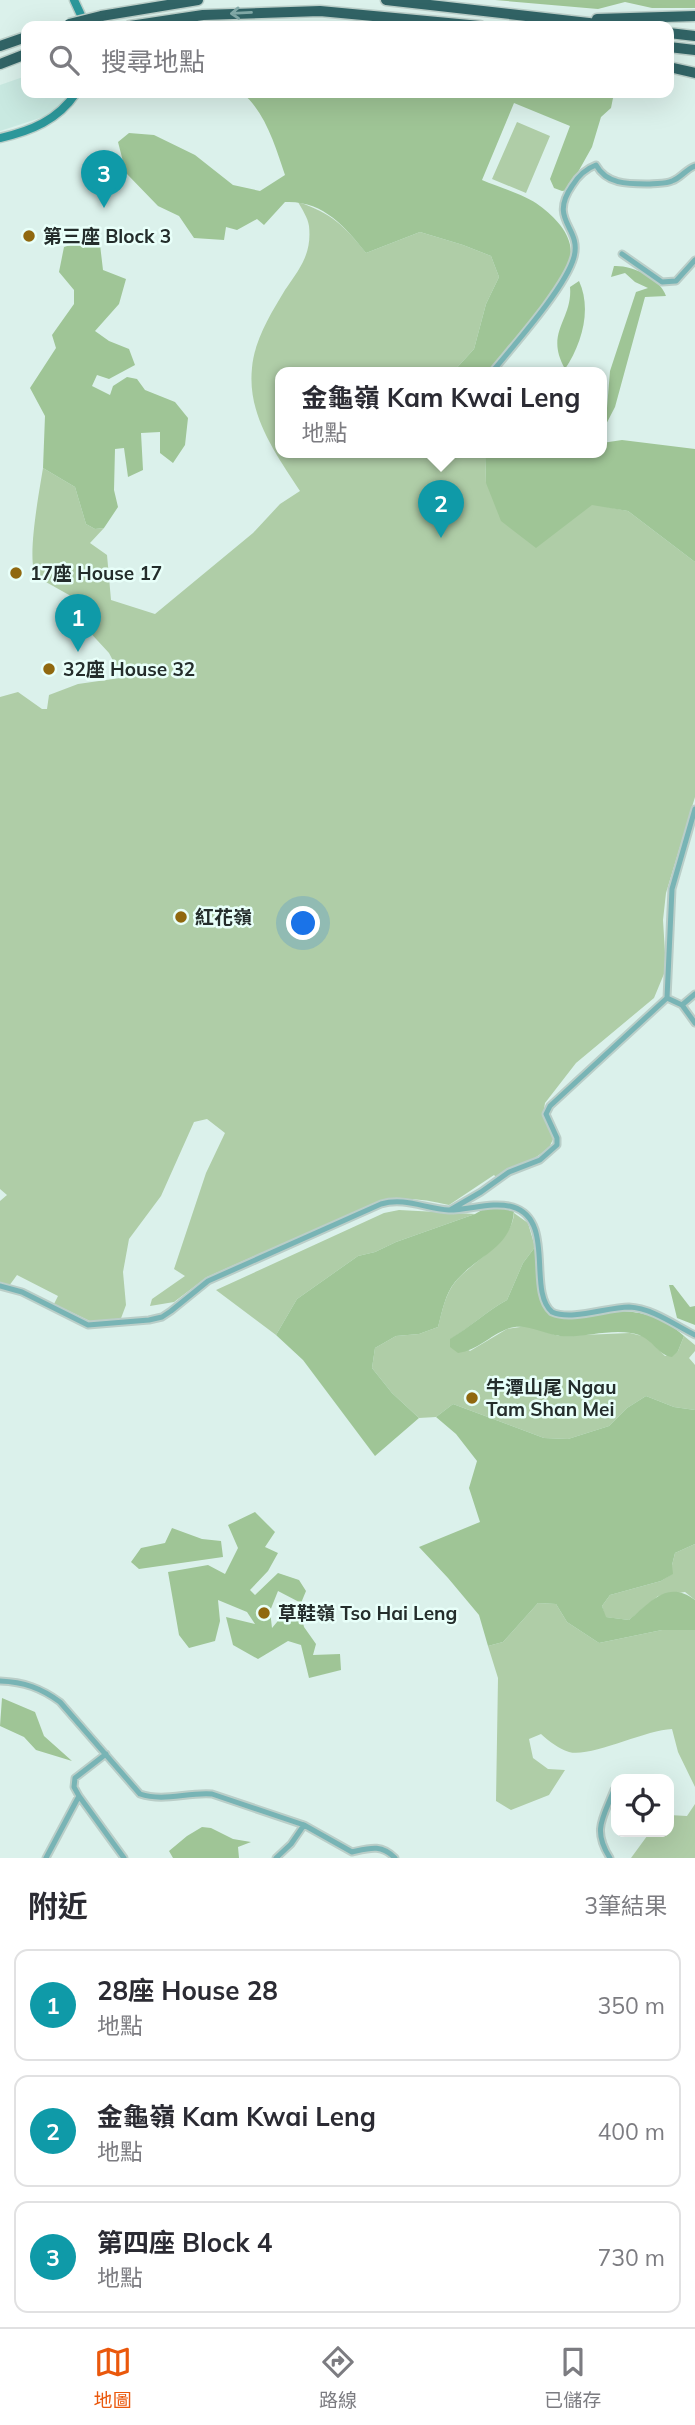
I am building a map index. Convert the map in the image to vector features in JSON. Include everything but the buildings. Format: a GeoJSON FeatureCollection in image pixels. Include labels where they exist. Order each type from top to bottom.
{"type":"FeatureCollection","features":[{"type":"Feature","properties":{"kind":"highway"},"geometry":{"type":"LineString","coordinates":[[81,21],[198,0]]}},
{"type":"Feature","properties":{"kind":"highway"},"geometry":{"type":"LineString","coordinates":[[386,0],[573,21]]}},
{"type":"Feature","properties":{"kind":"highway"},"geometry":{"type":"LineString","coordinates":[[163,21],[203,15],[320,11],[427,21]]}},
{"type":"Feature","properties":{"kind":"highway"},"geometry":{"type":"LineString","coordinates":[[565,20],[695,16]]}},
{"type":"Feature","properties":{"kind":"highway"},"geometry":{"type":"LineString","coordinates":[[674,34],[695,36]]}},
{"type":"Feature","properties":{"kind":"highway"},"geometry":{"type":"LineString","coordinates":[[0,46],[21,39]]}},
{"type":"Feature","properties":{"kind":"highway"},"geometry":{"type":"LineString","coordinates":[[674,48],[695,50]]}},
{"type":"Feature","properties":{"kind":"highway"},"geometry":{"type":"LineString","coordinates":[[0,64],[21,56]]}},
{"type":"Feature","properties":{"kind":"highway"},"geometry":{"type":"LineString","coordinates":[[674,69],[695,73]]}},
{"type":"Feature","properties":{"kind":"street"},"geometry":{"type":"LineString","coordinates":[[74,0],[84,21]]}},
{"type":"Feature","properties":{"kind":"street"},"geometry":{"type":"LineString","coordinates":[[0,138],[44,123],[62,110],[72,98]]}},
{"type":"Feature","properties":{"kind":"street"},"geometry":{"type":"LineString","coordinates":[[496,367],[559,286],[574,257],[575,244],[562,210],[566,194],[577,178],[587,168],[596,165],[608,178],[625,184],[665,183],[695,166]]}},
{"type":"Feature","properties":{"kind":"street"},"geometry":{"type":"LineString","coordinates":[[622,254],[663,282],[677,281],[695,260]]}},
{"type":"Feature","properties":{"kind":"street"},"geometry":{"type":"LineString","coordinates":[[450,1210],[509,1172],[540,1160],[558,1145],[558,1138],[546,1114],[550,1106],[667,998],[672,889],[695,809]]}},
{"type":"Feature","properties":{"kind":"street"},"geometry":{"type":"LineString","coordinates":[[682,1005],[695,995]]}},
{"type":"Feature","properties":{"kind":"street"},"geometry":{"type":"LineString","coordinates":[[667,998],[682,1005],[695,1023]]}},
{"type":"Feature","properties":{"kind":"street"},"geometry":{"type":"LineString","coordinates":[[0,1286],[22,1292],[88,1325],[149,1320],[162,1317],[208,1281],[375,1205],[400,1201],[450,1210],[504,1205],[525,1214],[532,1225],[538,1243],[545,1303],[555,1314],[638,1308],[695,1335]]}},
{"type":"Feature","properties":{"kind":"street"},"geometry":{"type":"LineString","coordinates":[[0,1681],[27,1683],[60,1702],[140,1794],[154,1799],[199,1793],[212,1794],[304,1825],[352,1852],[376,1846],[387,1850],[395,1858]]}},
{"type":"Feature","properties":{"kind":"street"},"geometry":{"type":"LineString","coordinates":[[106,1754],[75,1778],[74,1787],[124,1858]]}},
{"type":"Feature","properties":{"kind":"street"},"geometry":{"type":"LineString","coordinates":[[46,1858],[79,1796]]}},
{"type":"Feature","properties":{"kind":"street"},"geometry":{"type":"LineString","coordinates":[[610,1858],[601,1844],[599,1829],[611,1798]]}},
{"type":"Feature","properties":{"kind":"street"},"geometry":{"type":"LineString","coordinates":[[276,1858],[291,1844],[304,1825]]}},
{"type":"Feature","properties":{"kind":"shaded area"},"geometry":{"type":"Polygon","coordinates":[[[21,78],[21,98],[65,98],[64,103],[43,117],[0,131],[0,85],[21,78]]]}},
{"type":"Feature","properties":{"kind":"green space"},"geometry":{"type":"Polygon","coordinates":[[[495,0],[695,0],[695,8],[652,8],[625,2],[598,9],[495,0]]]}},
{"type":"Feature","properties":{"kind":"green space"},"geometry":{"type":"Polygon","coordinates":[[[247,98],[613,98],[611,108],[601,117],[592,147],[568,190],[562,191],[554,188],[550,179],[570,126],[514,103],[482,180],[527,198],[546,211],[563,229],[571,251],[566,272],[558,286],[494,367],[458,367],[474,349],[486,304],[499,277],[491,256],[420,232],[366,253],[341,224],[321,210],[310,205],[285,202],[264,225],[257,219],[237,230],[226,227],[224,240],[194,238],[179,216],[158,206],[126,173],[118,142],[129,133],[154,135],[195,155],[233,185],[260,191],[285,175],[274,142],[247,98]]]}},
{"type":"Feature","properties":{"kind":"green space"},"geometry":{"type":"Polygon","coordinates":[[[517,122],[550,136],[526,193],[492,179],[517,122]]]}},
{"type":"Feature","properties":{"kind":"green space"},"geometry":{"type":"Polygon","coordinates":[[[298,202],[337,222],[366,253],[420,232],[463,245],[491,256],[499,277],[486,304],[474,349],[458,367],[275,367],[275,451],[265,433],[254,402],[253,358],[274,308],[307,253],[309,226],[298,202]]]}},
{"type":"Feature","properties":{"kind":"green space"},"geometry":{"type":"Polygon","coordinates":[[[99,236],[103,270],[126,279],[119,304],[95,331],[109,341],[129,349],[135,365],[109,379],[97,375],[92,386],[110,395],[113,386],[127,377],[137,379],[145,390],[175,402],[188,418],[185,445],[173,463],[160,453],[160,432],[141,433],[143,470],[128,477],[124,448],[115,449],[114,490],[118,507],[104,528],[95,529],[86,524],[75,487],[43,468],[45,416],[30,388],[56,348],[52,335],[74,304],[74,290],[59,272],[64,247],[99,236]]]}},
{"type":"Feature","properties":{"kind":"green space"},"geometry":{"type":"Polygon","coordinates":[[[614,266],[629,268],[652,278],[666,296],[645,297],[615,407],[607,422],[610,371],[636,292],[648,288],[625,273],[611,277],[614,266]]]}},
{"type":"Feature","properties":{"kind":"green space"},"geometry":{"type":"Polygon","coordinates":[[[579,281],[585,315],[576,349],[564,367],[557,345],[568,309],[570,287],[579,281]]]}},
{"type":"Feature","properties":{"kind":"green space"},"geometry":{"type":"Polygon","coordinates":[[[622,440],[695,449],[695,562],[628,511],[592,505],[536,548],[501,521],[486,483],[485,458],[607,458],[607,442],[622,440]]]}},
{"type":"Feature","properties":{"kind":"green space"},"geometry":{"type":"Polygon","coordinates":[[[279,458],[485,458],[486,483],[628,511],[695,562],[695,797],[666,893],[663,920],[666,969],[654,998],[576,1063],[545,1103],[543,1115],[554,1137],[549,1148],[501,1182],[494,1175],[449,1205],[409,1199],[370,1205],[207,1277],[174,1302],[150,1306],[152,1299],[185,1276],[174,1269],[206,1173],[225,1133],[207,1119],[194,1122],[161,1196],[129,1239],[123,1272],[126,1305],[120,1321],[92,1322],[54,1304],[58,1296],[17,1275],[9,1286],[0,1283],[0,1201],[7,1195],[0,1189],[0,697],[18,692],[42,709],[47,709],[49,695],[78,684],[121,676],[109,653],[85,627],[78,600],[37,577],[34,569],[34,525],[43,468],[75,487],[86,524],[95,529],[104,528],[90,543],[107,555],[111,600],[155,614],[253,533],[280,504],[300,491],[279,458]]]}},
{"type":"Feature","properties":{"kind":"green space"},"geometry":{"type":"Polygon","coordinates":[[[494,1203],[514,1203],[509,1230],[503,1240],[455,1282],[446,1298],[438,1327],[419,1334],[396,1336],[375,1348],[372,1368],[392,1393],[419,1418],[375,1456],[303,1360],[276,1335],[297,1299],[358,1256],[475,1214],[494,1203]]]}},
{"type":"Feature","properties":{"kind":"green space"},"geometry":{"type":"Polygon","coordinates":[[[399,1210],[475,1214],[358,1256],[297,1299],[276,1335],[216,1290],[384,1213],[399,1210]]]}},
{"type":"Feature","properties":{"kind":"green space"},"geometry":{"type":"Polygon","coordinates":[[[514,1213],[528,1223],[535,1247],[523,1263],[507,1300],[451,1339],[470,1351],[507,1329],[527,1326],[559,1336],[630,1333],[646,1337],[665,1356],[678,1351],[684,1336],[695,1345],[695,1351],[689,1358],[695,1365],[695,1410],[674,1407],[646,1396],[627,1408],[609,1426],[568,1439],[544,1438],[453,1404],[436,1417],[419,1418],[392,1393],[372,1368],[375,1348],[396,1336],[419,1334],[438,1327],[452,1286],[507,1233],[514,1213]]]}},
{"type":"Feature","properties":{"kind":"green space"},"geometry":{"type":"Polygon","coordinates":[[[535,1247],[542,1303],[561,1317],[610,1312],[640,1313],[669,1325],[684,1336],[678,1351],[672,1357],[667,1356],[644,1338],[631,1333],[560,1336],[521,1327],[507,1329],[478,1346],[458,1353],[450,1347],[450,1339],[507,1300],[523,1263],[535,1247]]]}},
{"type":"Feature","properties":{"kind":"green space"},"geometry":{"type":"Polygon","coordinates":[[[669,1285],[673,1285],[690,1307],[695,1306],[695,1325],[677,1318],[669,1285]]]}},
{"type":"Feature","properties":{"kind":"green space"},"geometry":{"type":"Polygon","coordinates":[[[646,1396],[674,1407],[695,1410],[695,1544],[675,1553],[673,1574],[661,1581],[610,1595],[602,1606],[606,1617],[629,1620],[659,1596],[676,1592],[685,1594],[695,1600],[695,1630],[662,1630],[599,1643],[567,1622],[556,1604],[538,1603],[503,1642],[488,1646],[479,1615],[419,1547],[480,1522],[469,1488],[477,1461],[456,1434],[436,1417],[453,1404],[544,1438],[568,1439],[609,1426],[627,1408],[646,1396]]]}},
{"type":"Feature","properties":{"kind":"green space"},"geometry":{"type":"Polygon","coordinates":[[[255,1512],[275,1532],[265,1547],[278,1553],[268,1571],[250,1590],[255,1595],[278,1573],[299,1580],[306,1591],[301,1603],[278,1591],[270,1611],[272,1628],[288,1609],[300,1610],[304,1627],[316,1644],[313,1655],[340,1654],[341,1670],[309,1678],[301,1645],[288,1641],[258,1659],[233,1645],[226,1617],[255,1624],[247,1612],[218,1600],[220,1621],[215,1641],[189,1648],[179,1635],[168,1572],[208,1565],[225,1574],[238,1548],[228,1525],[255,1512]]]}},
{"type":"Feature","properties":{"kind":"green space"},"geometry":{"type":"Polygon","coordinates":[[[172,1528],[202,1539],[221,1541],[223,1557],[139,1569],[131,1562],[141,1548],[165,1543],[172,1528]]]}},
{"type":"Feature","properties":{"kind":"green space"},"geometry":{"type":"Polygon","coordinates":[[[695,1544],[695,1600],[685,1592],[658,1596],[629,1620],[605,1617],[602,1606],[610,1595],[661,1581],[672,1574],[675,1553],[695,1544]]]}},
{"type":"Feature","properties":{"kind":"green space"},"geometry":{"type":"Polygon","coordinates":[[[538,1603],[556,1604],[567,1622],[599,1643],[662,1630],[695,1630],[695,1787],[678,1752],[672,1729],[578,1753],[561,1749],[541,1734],[529,1739],[533,1758],[548,1769],[565,1770],[549,1795],[511,1810],[496,1801],[498,1678],[488,1646],[503,1642],[538,1603]]]}},
{"type":"Feature","properties":{"kind":"green space"},"geometry":{"type":"Polygon","coordinates":[[[2,1698],[35,1712],[44,1736],[72,1761],[36,1750],[24,1737],[0,1726],[2,1698]]]}},
{"type":"Feature","properties":{"kind":"green space"},"geometry":{"type":"Polygon","coordinates":[[[695,1804],[695,1858],[631,1858],[646,1837],[674,1837],[674,1815],[687,1816],[695,1804]]]}},
{"type":"Feature","properties":{"kind":"green space"},"geometry":{"type":"Polygon","coordinates":[[[202,1827],[211,1828],[233,1839],[251,1842],[238,1847],[239,1858],[173,1858],[169,1851],[202,1827]]]}},
{"type":"Feature","properties":{"kind":"place","name":"第四座 Block 4"},"geometry":{"type":"Point","coordinates":[104,208]}},
{"type":"Feature","properties":{"kind":"place","name":"第三座 Block 3"},"geometry":{"type":"Point","coordinates":[29,236]}},
{"type":"Feature","properties":{"kind":"place","name":"金龜嶺 Kam Kwai Leng"},"geometry":{"type":"Point","coordinates":[441,538]}},
{"type":"Feature","properties":{"kind":"place","name":"17座 House 17"},"geometry":{"type":"Point","coordinates":[16,573]}},
{"type":"Feature","properties":{"kind":"place","name":"28座 House 28"},"geometry":{"type":"Point","coordinates":[78,652]}},
{"type":"Feature","properties":{"kind":"place","name":"32座 House 32"},"geometry":{"type":"Point","coordinates":[49,669]}},
{"type":"Feature","properties":{"kind":"place","name":"紅花嶺"},"geometry":{"type":"Point","coordinates":[181,917]}},
{"type":"Feature","properties":{"kind":"place","name":"牛潭山尾 Ngau Tam Shan Mei"},"geometry":{"type":"Point","coordinates":[472,1398]}},
{"type":"Feature","properties":{"kind":"place","name":"草鞋嶺 Tso Hai Leng"},"geometry":{"type":"Point","coordinates":[264,1613]}}]}
